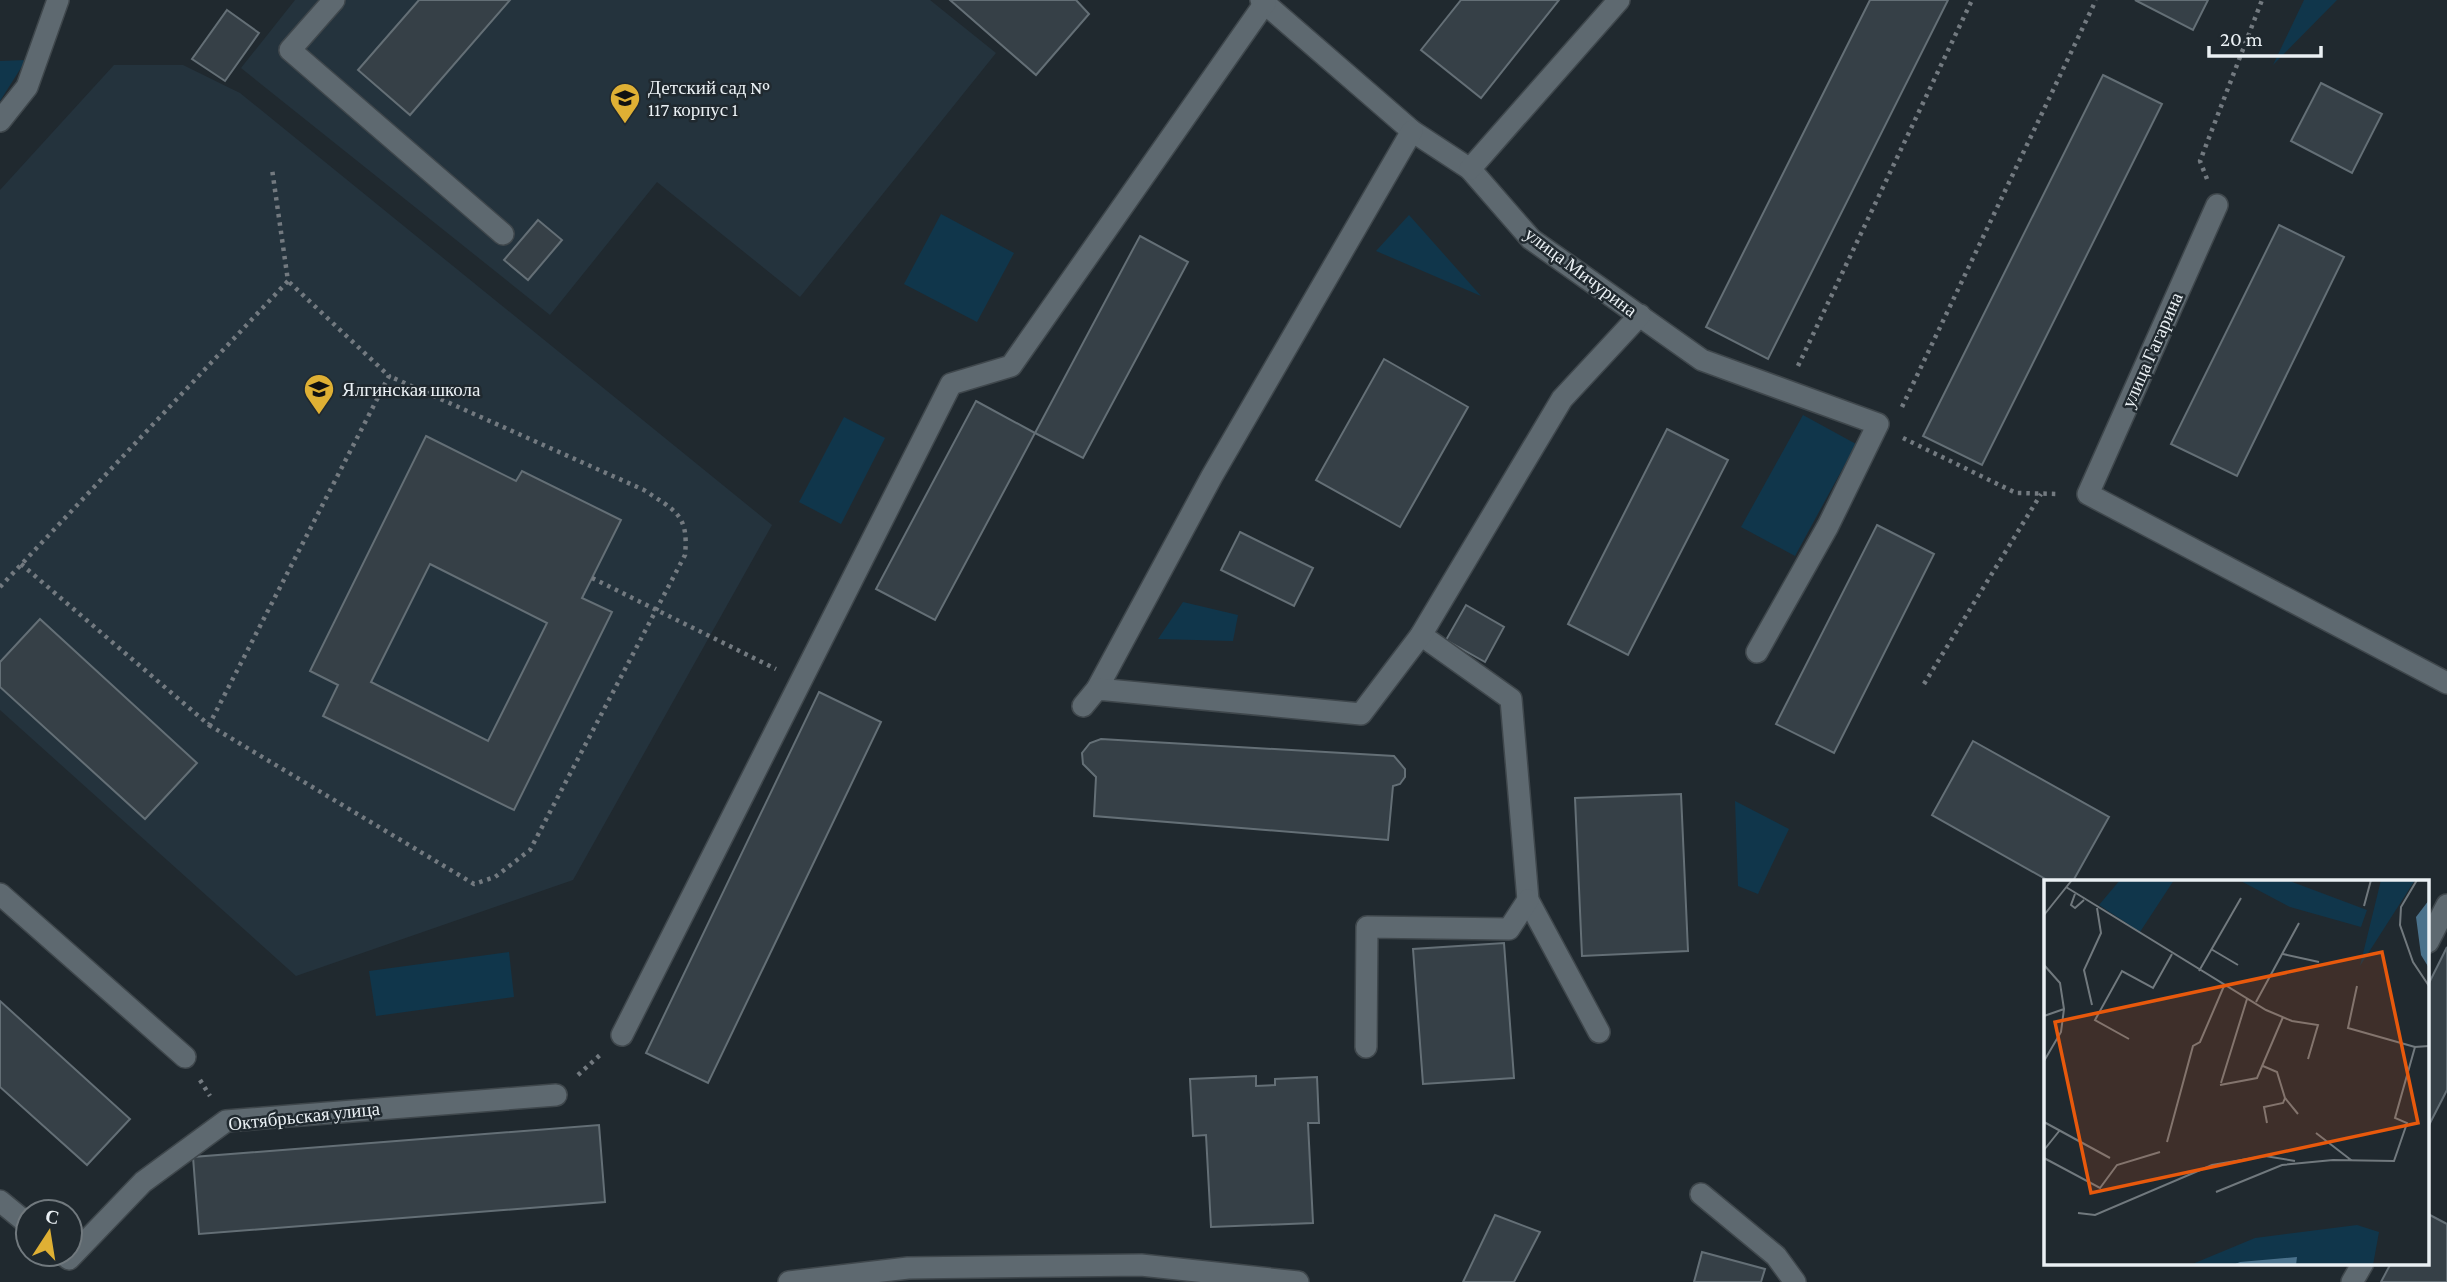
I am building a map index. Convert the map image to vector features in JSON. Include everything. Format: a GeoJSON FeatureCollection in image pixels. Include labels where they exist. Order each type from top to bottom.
{"type":"FeatureCollection","features":[{"type":"Feature","properties":{"kind":"street"},"geometry":{"type":"LineString","coordinates":[[0,121],[27,87],[58,0]]}},
{"type":"Feature","properties":{"kind":"street"},"geometry":{"type":"LineString","coordinates":[[334,0],[290,50],[503,234]]}},
{"type":"Feature","properties":{"kind":"street"},"geometry":{"type":"LineString","coordinates":[[1470,169],[1619,0]]}},
{"type":"Feature","properties":{"kind":"street"},"geometry":{"type":"LineString","coordinates":[[622,1035],[951,384],[1011,366],[1263,2]]}},
{"type":"Feature","properties":{"kind":"street","name":"улица Мичурина"},"geometry":{"type":"LineString","coordinates":[[1263,2],[1412,131],[1470,169],[1531,239],[1702,360],[1884,428]]}},
{"type":"Feature","properties":{"kind":"street"},"geometry":{"type":"LineString","coordinates":[[1412,131],[1212,476],[1090,697],[1362,714],[1421,635],[1562,399],[1640,315]]}},
{"type":"Feature","properties":{"kind":"street","name":"улица Гагарина"},"geometry":{"type":"LineString","coordinates":[[2088,494],[2217,205]]}},
{"type":"Feature","properties":{"kind":"street"},"geometry":{"type":"LineString","coordinates":[[1757,652],[1884,428]]}},
{"type":"Feature","properties":{"kind":"street"},"geometry":{"type":"LineString","coordinates":[[2088,494],[2447,683]]}},
{"type":"Feature","properties":{"kind":"street"},"geometry":{"type":"LineString","coordinates":[[1421,635],[1511,699],[1528,900],[1599,1032]]}},
{"type":"Feature","properties":{"kind":"street"},"geometry":{"type":"LineString","coordinates":[[0,894],[184,1057]]}},
{"type":"Feature","properties":{"kind":"street"},"geometry":{"type":"LineString","coordinates":[[1366,1047],[1367,928],[1509,929],[1528,900]]}},
{"type":"Feature","properties":{"kind":"street"},"geometry":{"type":"LineString","coordinates":[[2430,938],[2447,905]]}},
{"type":"Feature","properties":{"kind":"street","name":"Октябрьская улица"},"geometry":{"type":"LineString","coordinates":[[84,1243],[143,1182],[226,1121],[556,1095]]}},
{"type":"Feature","properties":{"kind":"street"},"geometry":{"type":"LineString","coordinates":[[1701,1194],[1776,1256],[1794,1282]]}},
{"type":"Feature","properties":{"kind":"street"},"geometry":{"type":"LineString","coordinates":[[0,1201],[14,1212]]}},
{"type":"Feature","properties":{"kind":"street"},"geometry":{"type":"LineString","coordinates":[[2352,1282],[2362,1264]]}},
{"type":"Feature","properties":{"kind":"street"},"geometry":{"type":"LineString","coordinates":[[789,1282],[908,1268],[1141,1265],[1298,1282]]}},
{"type":"Feature","properties":{"kind":"path"},"geometry":{"type":"LineString","coordinates":[[1784,389],[1802,360],[1972,0]]}},
{"type":"Feature","properties":{"kind":"path"},"geometry":{"type":"LineString","coordinates":[[2088,494],[2016,493],[1884,428],[2096,0]]}},
{"type":"Feature","properties":{"kind":"path"},"geometry":{"type":"LineString","coordinates":[[2217,205],[2200,161],[2262,0]]}},
{"type":"Feature","properties":{"kind":"path"},"geometry":{"type":"LineString","coordinates":[[21,564],[209,725],[474,884],[495,877],[530,850],[685,555],[687,536],[678,513],[644,490],[389,376],[288,281],[272,169]]}},
{"type":"Feature","properties":{"kind":"path"},"geometry":{"type":"LineString","coordinates":[[0,586],[288,281]]}},
{"type":"Feature","properties":{"kind":"path"},"geometry":{"type":"LineString","coordinates":[[209,725],[389,376]]}},
{"type":"Feature","properties":{"kind":"path"},"geometry":{"type":"LineString","coordinates":[[1924,684],[2041,493]]}},
{"type":"Feature","properties":{"kind":"path"},"geometry":{"type":"LineString","coordinates":[[592,578],[801,681]]}},
{"type":"Feature","properties":{"kind":"path"},"geometry":{"type":"LineString","coordinates":[[556,1095],[622,1035]]}},
{"type":"Feature","properties":{"kind":"path"},"geometry":{"type":"LineString","coordinates":[[184,1057],[226,1121]]}},
{"type":"Feature","properties":{"kind":"shaded area","name":"Детский сад № 117 корпус 1"},"geometry":{"type":"Polygon","coordinates":[[[295,0],[930,0],[996,53],[800,297],[657,182],[550,315],[241,68],[295,0]]]}},
{"type":"Feature","properties":{"kind":"shaded area"},"geometry":{"type":"Polygon","coordinates":[[[2304,0],[2337,0],[2273,65],[2304,0]]]}},
{"type":"Feature","properties":{"kind":"shaded area"},"geometry":{"type":"Polygon","coordinates":[[[26,60],[0,101],[0,61],[26,60]]]}},
{"type":"Feature","properties":{"kind":"shaded area","name":"Ялгинская школа"},"geometry":{"type":"Polygon","coordinates":[[[114,65],[183,65],[240,93],[772,525],[573,880],[296,976],[0,710],[0,190],[114,65]]]}},
{"type":"Feature","properties":{"kind":"shaded area"},"geometry":{"type":"Polygon","coordinates":[[[941,214],[1014,253],[977,322],[904,284],[941,214]]]}},
{"type":"Feature","properties":{"kind":"shaded area"},"geometry":{"type":"Polygon","coordinates":[[[1409,215],[1481,296],[1376,251],[1409,215]]]}},
{"type":"Feature","properties":{"kind":"shaded area"},"geometry":{"type":"Polygon","coordinates":[[[1803,415],[1856,444],[1795,556],[1741,527],[1803,415]]]}},
{"type":"Feature","properties":{"kind":"shaded area"},"geometry":{"type":"Polygon","coordinates":[[[844,417],[885,438],[841,524],[799,502],[844,417]]]}},
{"type":"Feature","properties":{"kind":"shaded area"},"geometry":{"type":"Polygon","coordinates":[[[1183,602],[1238,615],[1233,641],[1158,639],[1183,602]]]}},
{"type":"Feature","properties":{"kind":"shaded area"},"geometry":{"type":"Polygon","coordinates":[[[1735,801],[1789,829],[1758,894],[1738,886],[1735,801]]]}},
{"type":"Feature","properties":{"kind":"shaded area"},"geometry":{"type":"Polygon","coordinates":[[[509,952],[514,997],[376,1016],[369,971],[509,952]]]}},
{"type":"Feature","properties":{"kind":"building"},"geometry":{"type":"Polygon","coordinates":[[[419,0],[510,0],[410,115],[358,70],[419,0]]]}},
{"type":"Feature","properties":{"kind":"building"},"geometry":{"type":"Polygon","coordinates":[[[950,0],[1076,0],[1089,14],[1036,75],[950,0]]]}},
{"type":"Feature","properties":{"kind":"building"},"geometry":{"type":"Polygon","coordinates":[[[1461,0],[1559,0],[1481,98],[1421,50],[1461,0]]]}},
{"type":"Feature","properties":{"kind":"building"},"geometry":{"type":"Polygon","coordinates":[[[1870,0],[1948,0],[1768,359],[1706,327],[1870,0]]]}},
{"type":"Feature","properties":{"kind":"building"},"geometry":{"type":"Polygon","coordinates":[[[2135,0],[2208,0],[2193,30],[2135,0]]]}},
{"type":"Feature","properties":{"kind":"building"},"geometry":{"type":"Polygon","coordinates":[[[227,10],[259,33],[225,81],[192,59],[227,10]]]}},
{"type":"Feature","properties":{"kind":"building"},"geometry":{"type":"Polygon","coordinates":[[[2103,75],[2162,104],[1982,465],[1923,436],[2103,75]]]}},
{"type":"Feature","properties":{"kind":"building"},"geometry":{"type":"Polygon","coordinates":[[[2321,83],[2382,114],[2352,173],[2291,141],[2321,83]]]}},
{"type":"Feature","properties":{"kind":"building"},"geometry":{"type":"Polygon","coordinates":[[[538,220],[562,240],[528,280],[504,260],[538,220]]]}},
{"type":"Feature","properties":{"kind":"building"},"geometry":{"type":"Polygon","coordinates":[[[2279,225],[2344,257],[2237,476],[2171,444],[2279,225]]]}},
{"type":"Feature","properties":{"kind":"building"},"geometry":{"type":"Polygon","coordinates":[[[1140,236],[1188,262],[1083,458],[1035,433],[1140,236]]]}},
{"type":"Feature","properties":{"kind":"building"},"geometry":{"type":"Polygon","coordinates":[[[1384,359],[1468,407],[1400,527],[1316,480],[1384,359]]]}},
{"type":"Feature","properties":{"kind":"building"},"geometry":{"type":"Polygon","coordinates":[[[976,401],[1035,433],[935,620],[876,589],[976,401]]]}},
{"type":"Feature","properties":{"kind":"building"},"geometry":{"type":"Polygon","coordinates":[[[1667,429],[1728,460],[1628,655],[1568,624],[1667,429]]]}},
{"type":"Feature","properties":{"kind":"building"},"geometry":{"type":"Polygon","coordinates":[[[426,436],[516,481],[522,471],[621,520],[582,598],[612,612],[514,810],[323,716],[338,685],[310,671],[426,436]],[[430,564],[371,682],[488,741],[547,623],[430,564]]]}},
{"type":"Feature","properties":{"kind":"building"},"geometry":{"type":"Polygon","coordinates":[[[1877,525],[1934,554],[1834,753],[1776,724],[1877,525]]]}},
{"type":"Feature","properties":{"kind":"building"},"geometry":{"type":"Polygon","coordinates":[[[1240,532],[1313,568],[1294,606],[1221,570],[1240,532]]]}},
{"type":"Feature","properties":{"kind":"building"},"geometry":{"type":"Polygon","coordinates":[[[1466,605],[1504,627],[1485,662],[1446,640],[1466,605]]]}},
{"type":"Feature","properties":{"kind":"building"},"geometry":{"type":"Polygon","coordinates":[[[40,619],[197,763],[145,819],[0,687],[0,662],[40,619]]]}},
{"type":"Feature","properties":{"kind":"building"},"geometry":{"type":"Polygon","coordinates":[[[819,692],[881,722],[708,1083],[646,1053],[819,692]]]}},
{"type":"Feature","properties":{"kind":"building"},"geometry":{"type":"Polygon","coordinates":[[[1101,739],[1394,756],[1405,769],[1405,777],[1400,784],[1393,786],[1388,840],[1094,816],[1096,777],[1083,764],[1082,753],[1090,743],[1101,739]]]}},
{"type":"Feature","properties":{"kind":"building"},"geometry":{"type":"Polygon","coordinates":[[[1973,741],[2109,817],[2074,880],[2047,880],[1932,815],[1973,741]]]}},
{"type":"Feature","properties":{"kind":"building"},"geometry":{"type":"Polygon","coordinates":[[[1681,794],[1688,951],[1582,956],[1575,798],[1681,794]]]}},
{"type":"Feature","properties":{"kind":"building"},"geometry":{"type":"Polygon","coordinates":[[[1504,943],[1514,1078],[1423,1084],[1413,949],[1504,943]]]}},
{"type":"Feature","properties":{"kind":"building"},"geometry":{"type":"Polygon","coordinates":[[[2447,947],[2447,1090],[2430,1123],[2430,981],[2447,947]]]}},
{"type":"Feature","properties":{"kind":"building"},"geometry":{"type":"Polygon","coordinates":[[[0,1001],[130,1119],[87,1165],[0,1087],[0,1001]]]}},
{"type":"Feature","properties":{"kind":"building"},"geometry":{"type":"Polygon","coordinates":[[[1256,1076],[1256,1086],[1275,1085],[1275,1079],[1317,1077],[1319,1123],[1308,1123],[1313,1223],[1211,1227],[1206,1135],[1193,1136],[1190,1079],[1256,1076]]]}},
{"type":"Feature","properties":{"kind":"building"},"geometry":{"type":"Polygon","coordinates":[[[599,1125],[605,1202],[199,1234],[193,1157],[599,1125]]]}},
{"type":"Feature","properties":{"kind":"building"},"geometry":{"type":"Polygon","coordinates":[[[1495,1215],[1540,1232],[1514,1282],[1463,1282],[1495,1215]]]}},
{"type":"Feature","properties":{"kind":"building"},"geometry":{"type":"Polygon","coordinates":[[[2430,1215],[2447,1224],[2447,1282],[2381,1282],[2390,1264],[2430,1264],[2430,1215]]]}},
{"type":"Feature","properties":{"kind":"building"},"geometry":{"type":"Polygon","coordinates":[[[1702,1252],[1765,1269],[1761,1282],[1694,1282],[1702,1252]]]}},
{"type":"Feature","properties":{"kind":"place","name":"Детский сад № 117 корпус 1"},"geometry":{"type":"Point","coordinates":[625,125]}},
{"type":"Feature","properties":{"kind":"place","name":"Ялгинская школа"},"geometry":{"type":"Point","coordinates":[319,416]}}]}
